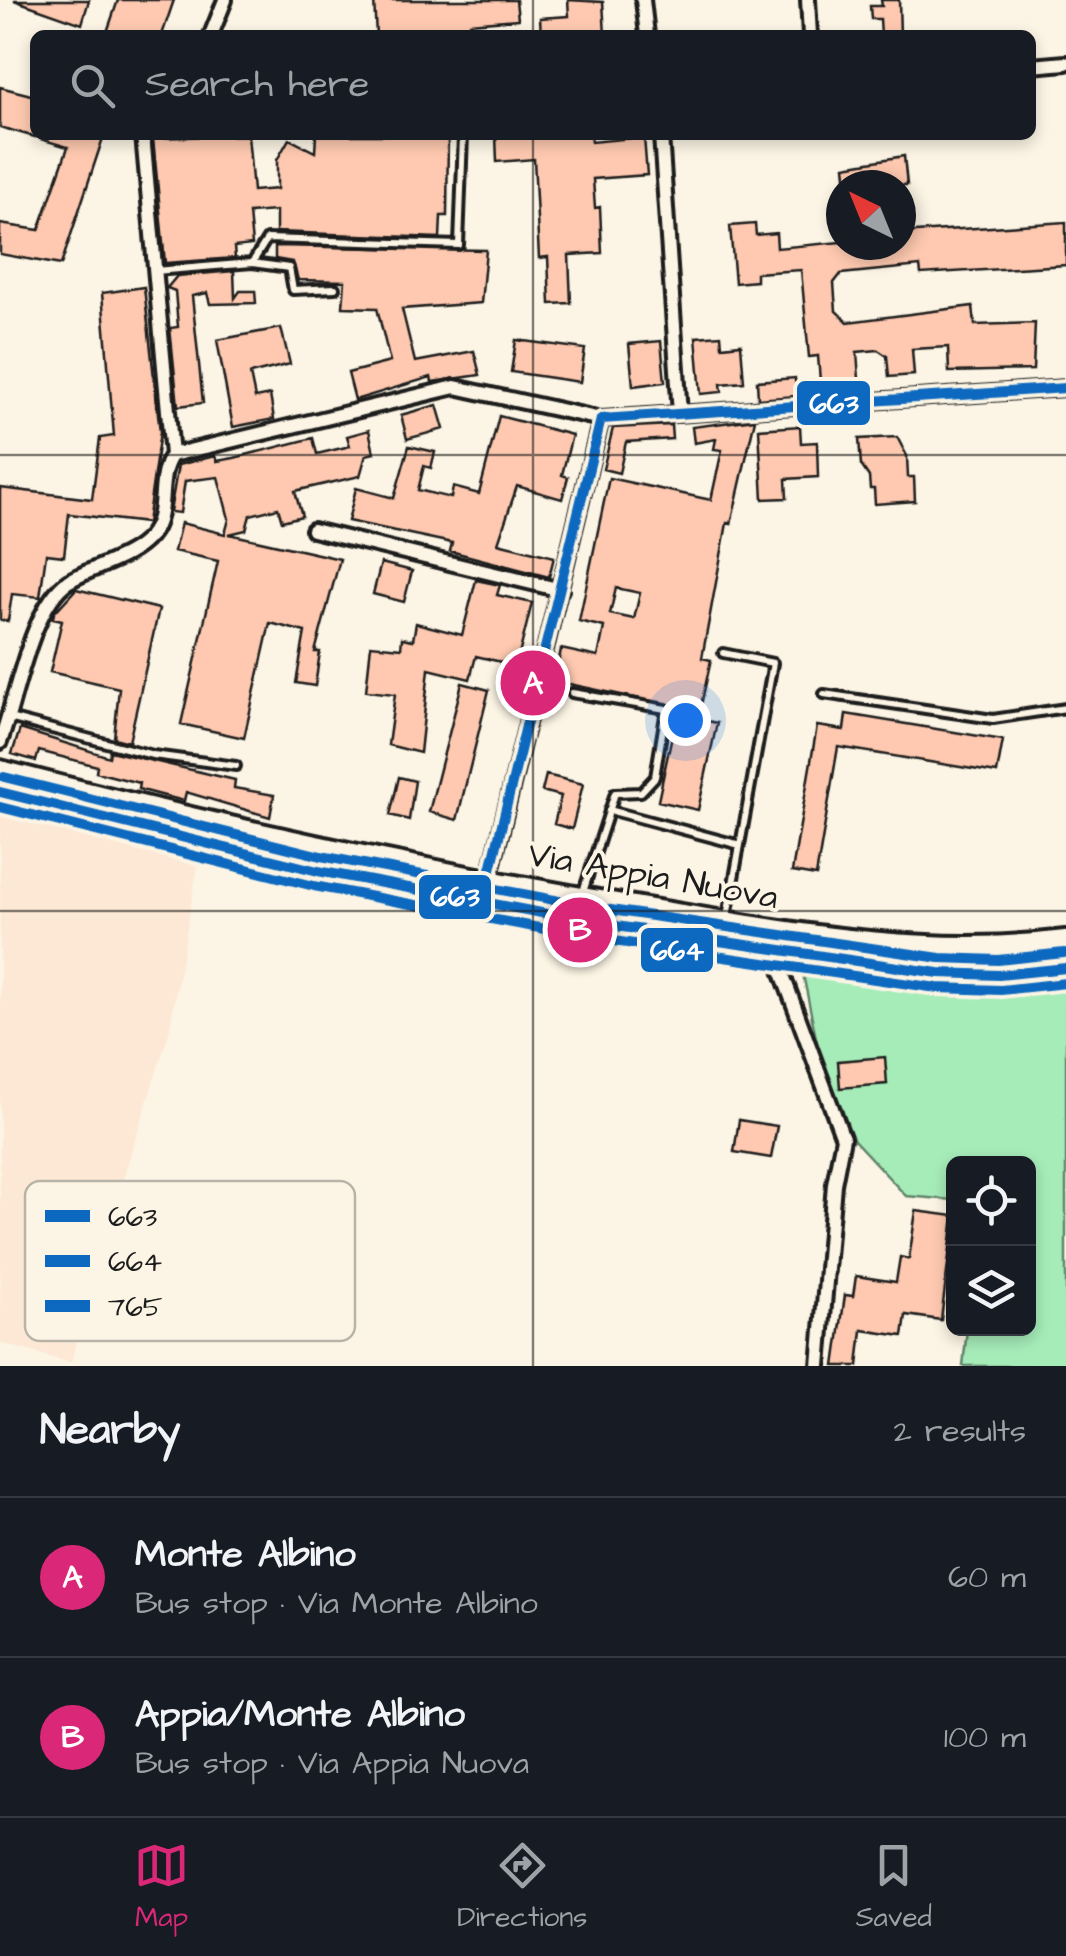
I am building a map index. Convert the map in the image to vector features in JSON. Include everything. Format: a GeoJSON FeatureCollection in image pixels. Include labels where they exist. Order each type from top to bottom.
{"type":"FeatureCollection","features":[{"type":"Feature","properties":{"kind":"main road","name":"Via Appia Nuova"},"geometry":{"type":"LineString","coordinates":[[0,771],[486,892],[582,898],[858,943],[937,949],[1066,941]]}},
{"type":"Feature","properties":{"kind":"main road","name":"Via Appia Nuova"},"geometry":{"type":"LineString","coordinates":[[0,792],[232,852],[486,892],[774,951],[966,975],[1066,968]]}},
{"type":"Feature","properties":{"kind":"street"},"geometry":{"type":"LineString","coordinates":[[213,30],[224,0]]}},
{"type":"Feature","properties":{"kind":"street"},"geometry":{"type":"LineString","coordinates":[[643,0],[646,30]]}},
{"type":"Feature","properties":{"kind":"street"},"geometry":{"type":"LineString","coordinates":[[808,0],[810,30]]}},
{"type":"Feature","properties":{"kind":"street"},"geometry":{"type":"LineString","coordinates":[[1036,66],[1066,63]]}},
{"type":"Feature","properties":{"kind":"street"},"geometry":{"type":"LineString","coordinates":[[0,737],[44,608],[70,580],[136,548],[158,523],[166,465],[172,455],[143,140]]}},
{"type":"Feature","properties":{"kind":"street"},"geometry":{"type":"LineString","coordinates":[[661,140],[680,414]]}},
{"type":"Feature","properties":{"kind":"street"},"geometry":{"type":"LineString","coordinates":[[172,455],[455,387],[602,419],[1066,388]]}},
{"type":"Feature","properties":{"kind":"street"},"geometry":{"type":"LineString","coordinates":[[486,892],[602,419]]}},
{"type":"Feature","properties":{"kind":"street"},"geometry":{"type":"LineString","coordinates":[[313,530],[561,590]]}},
{"type":"Feature","properties":{"kind":"street"},"geometry":{"type":"LineString","coordinates":[[774,951],[844,1138],[834,1184],[819,1366]]}},
{"type":"Feature","properties":{"kind":"lane"},"geometry":{"type":"LineString","coordinates":[[252,263],[267,240],[459,246],[464,140]]}},
{"type":"Feature","properties":{"kind":"lane"},"geometry":{"type":"LineString","coordinates":[[154,272],[252,263],[289,268],[292,290],[336,288]]}},
{"type":"Feature","properties":{"kind":"lane"},"geometry":{"type":"LineString","coordinates":[[723,653],[772,663],[726,923]]}},
{"type":"Feature","properties":{"kind":"lane"},"geometry":{"type":"LineString","coordinates":[[572,692],[666,709],[654,777],[641,792],[614,793],[582,898]]}},
{"type":"Feature","properties":{"kind":"lane"},"geometry":{"type":"LineString","coordinates":[[824,694],[993,719],[1066,708]]}},
{"type":"Feature","properties":{"kind":"lane"},"geometry":{"type":"LineString","coordinates":[[9,718],[153,756],[236,766]]}},
{"type":"Feature","properties":{"kind":"lane"},"geometry":{"type":"LineString","coordinates":[[610,810],[740,845]]}},
{"type":"Feature","properties":{"kind":"shaded area"},"geometry":{"type":"Polygon","coordinates":[[[0,814],[198,865],[169,1033],[122,1181],[25,1181],[25,1341],[76,1341],[71,1363],[0,1343],[0,814]]]}},
{"type":"Feature","properties":{"kind":"green space"},"geometry":{"type":"Polygon","coordinates":[[[802,969],[976,988],[1066,982],[1066,1366],[963,1366],[966,1336],[1036,1336],[1036,1156],[946,1156],[946,1199],[906,1196],[854,1140],[825,1082],[802,969]]]}},
{"type":"Feature","properties":{"kind":"building"},"geometry":{"type":"Polygon","coordinates":[[[14,0],[89,0],[82,24],[14,0]]]}},
{"type":"Feature","properties":{"kind":"building"},"geometry":{"type":"Polygon","coordinates":[[[118,0],[174,0],[164,30],[108,30],[118,0]]]}},
{"type":"Feature","properties":{"kind":"building"},"geometry":{"type":"Polygon","coordinates":[[[374,0],[516,0],[518,19],[470,23],[470,30],[376,30],[374,0]]]}},
{"type":"Feature","properties":{"kind":"building"},"geometry":{"type":"Polygon","coordinates":[[[568,0],[603,2],[605,30],[541,30],[540,18],[569,16],[568,0]]]}},
{"type":"Feature","properties":{"kind":"building"},"geometry":{"type":"Polygon","coordinates":[[[881,0],[899,0],[900,30],[881,30],[880,19],[871,19],[870,6],[882,6],[881,0]]]}},
{"type":"Feature","properties":{"kind":"building"},"geometry":{"type":"Polygon","coordinates":[[[0,87],[30,95],[30,136],[0,127],[0,87]]]}},
{"type":"Feature","properties":{"kind":"building"},"geometry":{"type":"Polygon","coordinates":[[[44,140],[102,140],[61,265],[0,254],[0,224],[39,230],[68,147],[44,140]]]}},
{"type":"Feature","properties":{"kind":"building"},"geometry":{"type":"Polygon","coordinates":[[[153,140],[248,140],[253,191],[277,189],[277,160],[288,140],[315,152],[316,140],[448,140],[447,216],[441,216],[440,238],[276,232],[276,211],[249,213],[252,245],[234,247],[235,258],[165,263],[153,140]]]}},
{"type":"Feature","properties":{"kind":"building"},"geometry":{"type":"Polygon","coordinates":[[[496,140],[644,140],[647,175],[593,179],[595,208],[600,207],[602,253],[569,255],[571,303],[550,304],[548,257],[539,258],[534,159],[497,162],[496,140]]]}},
{"type":"Feature","properties":{"kind":"building"},"geometry":{"type":"Polygon","coordinates":[[[904,156],[905,170],[845,170],[845,166],[904,156]]]}},
{"type":"Feature","properties":{"kind":"building"},"geometry":{"type":"Polygon","coordinates":[[[1066,222],[1066,265],[921,274],[920,266],[841,274],[834,283],[836,311],[848,322],[973,306],[975,325],[1035,323],[1033,370],[949,372],[948,347],[912,349],[914,375],[889,377],[887,356],[878,350],[857,352],[860,392],[821,394],[818,356],[809,357],[801,270],[756,273],[756,281],[735,283],[730,226],[755,224],[756,235],[776,233],[777,248],[826,243],[826,260],[916,260],[916,232],[1066,222]]]}},
{"type":"Feature","properties":{"kind":"building"},"geometry":{"type":"Polygon","coordinates":[[[275,246],[486,250],[481,303],[402,309],[415,362],[474,351],[480,375],[432,382],[431,377],[355,400],[348,373],[390,362],[377,308],[343,307],[345,281],[298,280],[293,262],[275,259],[275,246]]]}},
{"type":"Feature","properties":{"kind":"building"},"geometry":{"type":"Polygon","coordinates":[[[234,271],[235,298],[240,291],[255,291],[256,303],[210,304],[207,293],[192,296],[203,403],[178,406],[170,328],[178,327],[175,291],[167,288],[177,276],[234,271]]]}},
{"type":"Feature","properties":{"kind":"building"},"geometry":{"type":"Polygon","coordinates":[[[144,287],[160,432],[147,523],[69,514],[64,556],[46,554],[40,597],[12,594],[8,621],[0,620],[0,488],[92,499],[100,438],[114,436],[102,293],[144,287]]]}},
{"type":"Feature","properties":{"kind":"building"},"geometry":{"type":"Polygon","coordinates":[[[281,328],[290,364],[250,374],[255,398],[270,395],[274,419],[233,427],[217,340],[281,328]]]}},
{"type":"Feature","properties":{"kind":"building"},"geometry":{"type":"Polygon","coordinates":[[[721,335],[722,346],[741,344],[744,382],[721,384],[722,392],[701,394],[696,337],[721,335]]]}},
{"type":"Feature","properties":{"kind":"building"},"geometry":{"type":"Polygon","coordinates":[[[516,340],[585,349],[580,382],[511,372],[516,340]]]}},
{"type":"Feature","properties":{"kind":"building"},"geometry":{"type":"Polygon","coordinates":[[[661,341],[665,382],[633,386],[629,344],[661,341]]]}},
{"type":"Feature","properties":{"kind":"building"},"geometry":{"type":"Polygon","coordinates":[[[795,378],[796,396],[758,399],[757,381],[795,378]]]}},
{"type":"Feature","properties":{"kind":"building"},"geometry":{"type":"Polygon","coordinates":[[[437,405],[444,429],[407,439],[401,415],[437,405]]]}},
{"type":"Feature","properties":{"kind":"building"},"geometry":{"type":"Polygon","coordinates":[[[499,416],[572,435],[562,475],[568,477],[562,499],[517,486],[498,543],[554,557],[549,577],[450,551],[452,543],[348,521],[356,488],[394,498],[409,446],[435,452],[431,468],[424,466],[418,490],[451,498],[453,487],[479,494],[499,416]]]}},
{"type":"Feature","properties":{"kind":"building"},"geometry":{"type":"Polygon","coordinates":[[[755,419],[731,524],[727,523],[702,658],[711,660],[698,719],[717,723],[698,810],[658,801],[678,707],[555,681],[561,649],[598,657],[604,627],[579,621],[609,478],[711,500],[722,450],[714,449],[716,439],[694,443],[692,427],[755,419]],[[616,588],[610,614],[634,619],[640,593],[616,588]]]}},
{"type":"Feature","properties":{"kind":"building"},"geometry":{"type":"Polygon","coordinates":[[[671,425],[672,439],[626,442],[619,473],[603,469],[613,428],[671,425]]]}},
{"type":"Feature","properties":{"kind":"building"},"geometry":{"type":"Polygon","coordinates":[[[800,426],[801,443],[817,442],[818,477],[786,479],[787,498],[763,499],[759,429],[800,426]]]}},
{"type":"Feature","properties":{"kind":"building"},"geometry":{"type":"Polygon","coordinates":[[[369,430],[374,453],[366,455],[360,476],[295,491],[302,516],[282,521],[278,508],[250,515],[246,530],[229,534],[340,559],[315,652],[320,652],[315,686],[296,683],[305,632],[270,623],[244,738],[181,724],[218,561],[174,551],[181,523],[225,534],[229,519],[218,477],[185,481],[180,513],[170,512],[178,465],[215,456],[217,461],[234,458],[313,438],[317,454],[350,446],[347,436],[369,430]]]}},
{"type":"Feature","properties":{"kind":"building"},"geometry":{"type":"Polygon","coordinates":[[[897,437],[907,456],[908,477],[914,477],[915,501],[875,504],[874,489],[870,489],[869,477],[861,465],[859,439],[897,437]]]}},
{"type":"Feature","properties":{"kind":"building"},"geometry":{"type":"Polygon","coordinates":[[[381,563],[412,571],[404,602],[373,594],[381,563]]]}},
{"type":"Feature","properties":{"kind":"building"},"geometry":{"type":"Polygon","coordinates":[[[476,580],[500,585],[497,595],[532,603],[514,675],[499,672],[501,662],[476,656],[470,679],[429,669],[420,753],[388,745],[395,694],[366,691],[371,645],[401,648],[402,638],[413,640],[416,623],[462,635],[476,580]]]}},
{"type":"Feature","properties":{"kind":"building"},"geometry":{"type":"Polygon","coordinates":[[[76,589],[159,609],[129,742],[114,738],[119,688],[50,672],[62,620],[53,618],[54,613],[76,589]]]}},
{"type":"Feature","properties":{"kind":"building"},"geometry":{"type":"Polygon","coordinates":[[[462,683],[489,690],[457,820],[429,812],[462,683]]]}},
{"type":"Feature","properties":{"kind":"building"},"geometry":{"type":"Polygon","coordinates":[[[846,714],[1003,740],[997,773],[838,747],[816,876],[792,872],[817,726],[844,730],[846,714]]]}},
{"type":"Feature","properties":{"kind":"building"},"geometry":{"type":"Polygon","coordinates":[[[20,729],[109,757],[110,751],[235,780],[234,788],[274,795],[270,817],[186,792],[184,801],[138,789],[139,783],[96,772],[97,766],[39,751],[36,761],[12,754],[20,729]]]}},
{"type":"Feature","properties":{"kind":"building"},"geometry":{"type":"Polygon","coordinates":[[[546,775],[583,784],[572,829],[554,824],[561,796],[542,791],[546,775]]]}},
{"type":"Feature","properties":{"kind":"building"},"geometry":{"type":"Polygon","coordinates":[[[399,777],[415,781],[409,820],[390,815],[399,777]]]}},
{"type":"Feature","properties":{"kind":"building"},"geometry":{"type":"Polygon","coordinates":[[[885,1057],[887,1084],[840,1088],[838,1061],[885,1057]]]}},
{"type":"Feature","properties":{"kind":"building"},"geometry":{"type":"Polygon","coordinates":[[[739,1120],[777,1126],[771,1158],[734,1152],[739,1120]]]}},
{"type":"Feature","properties":{"kind":"building"},"geometry":{"type":"Polygon","coordinates":[[[916,1211],[946,1215],[946,1280],[941,1320],[906,1315],[903,1336],[862,1330],[858,1366],[835,1366],[845,1295],[853,1296],[856,1276],[896,1282],[900,1257],[909,1259],[916,1211]]]}},
{"type":"Feature","properties":{"kind":"transit line","name":"663"},"geometry":{"type":"LineString","coordinates":[[601,419],[1066,388]]}},
{"type":"Feature","properties":{"kind":"transit line","name":"663"},"geometry":{"type":"LineString","coordinates":[[483,902],[601,419]]}},
{"type":"Feature","properties":{"kind":"transit line","name":"765"},"geometry":{"type":"LineString","coordinates":[[4,777],[321,856],[597,908],[940,958],[998,960],[1064,953]]}},
{"type":"Feature","properties":{"kind":"transit line","name":"663"},"geometry":{"type":"LineString","coordinates":[[0,792],[318,871],[595,923],[939,973],[999,975],[1066,968]]}},
{"type":"Feature","properties":{"kind":"transit line","name":"664"},"geometry":{"type":"LineString","coordinates":[[0,807],[314,886],[593,938],[937,988],[1001,990],[1066,983]]}},
{"type":"Feature","properties":{"kind":"place","name":"Monte Albino"},"geometry":{"type":"Point","coordinates":[533,683]}},
{"type":"Feature","properties":{"kind":"place","name":"Appia/Monte Albino"},"geometry":{"type":"Point","coordinates":[580,930]}}]}
